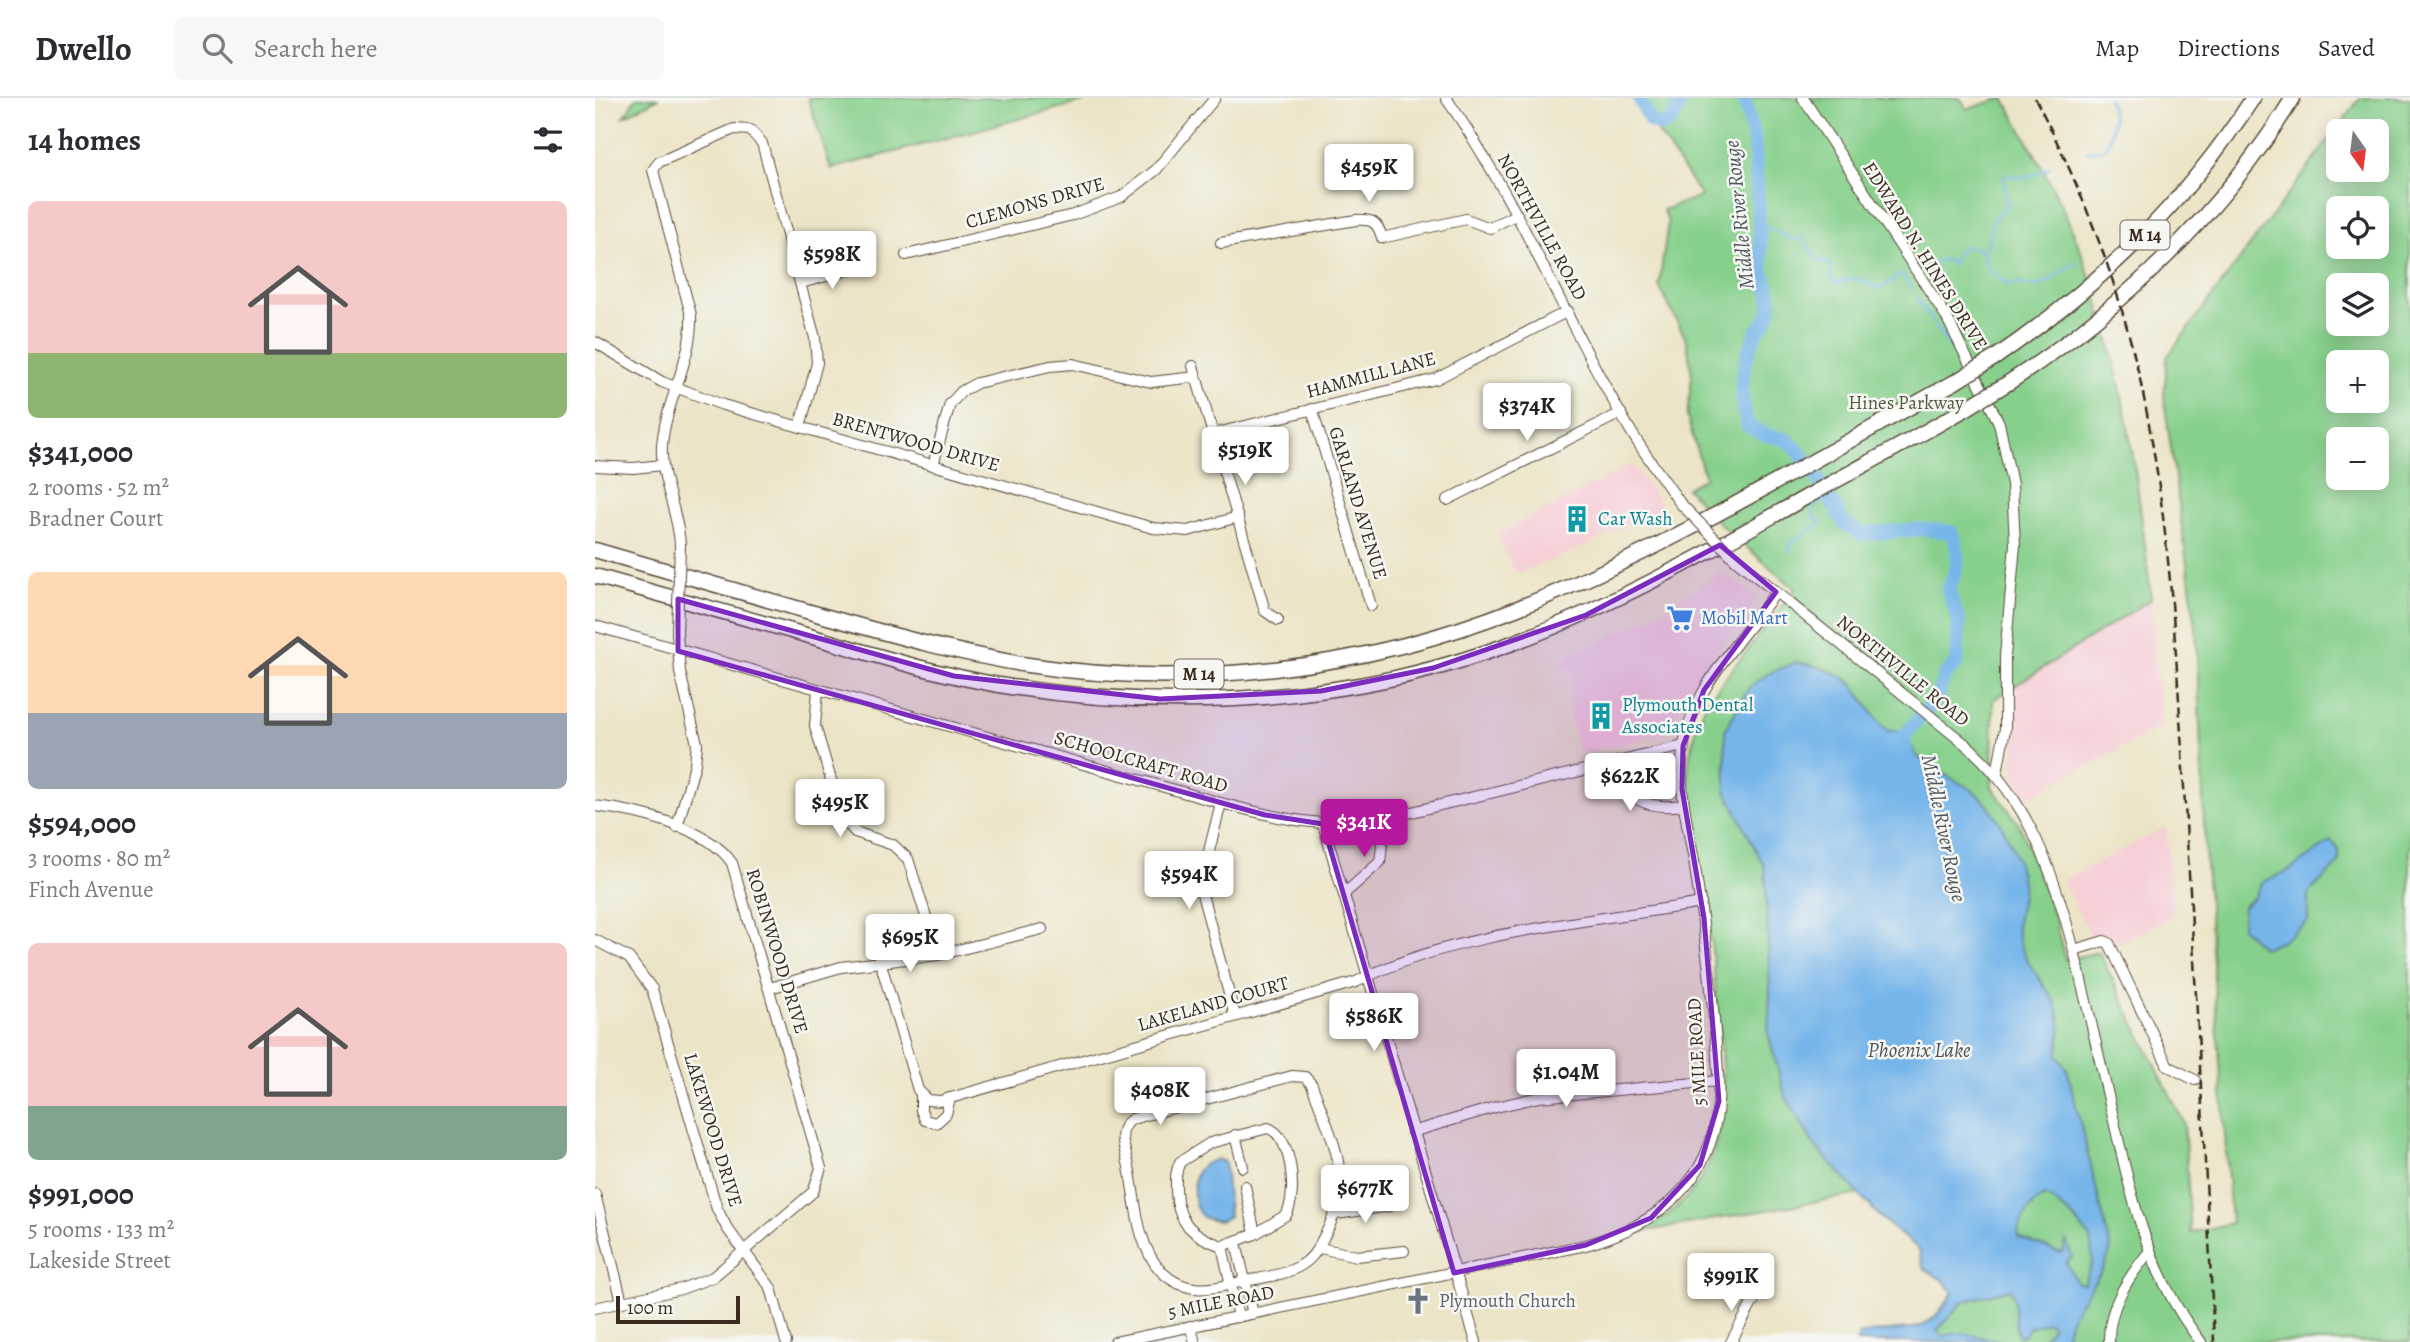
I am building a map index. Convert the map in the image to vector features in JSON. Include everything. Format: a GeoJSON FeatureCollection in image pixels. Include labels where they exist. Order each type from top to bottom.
{"type":"FeatureCollection","features":[{"type":"Feature","properties":{"kind":"highway","name":"M 14"},"geometry":{"type":"LineString","coordinates":[[595,550],[855,625],[982,657],[1078,671],[1131,674],[1238,673],[1335,662],[1517,609],[1635,556],[1955,382],[1996,357],[2050,320],[2127,255],[2216,152],[2253,98]]}},
{"type":"Feature","properties":{"kind":"highway","name":"M 14"},"geometry":{"type":"LineString","coordinates":[[595,576],[922,668],[983,682],[1111,698],[1267,697],[1396,678],[1503,647],[1630,594],[2008,383],[2055,352],[2110,307],[2198,223],[2250,162],[2293,98]]}},
{"type":"Feature","properties":{"kind":"street","name":"CLEMONS DRIVE"},"geometry":{"type":"LineString","coordinates":[[906,256],[1073,215],[1121,197],[1156,170],[1215,98]]}},
{"type":"Feature","properties":{"kind":"street","name":"NORTHVILLE ROAD"},"geometry":{"type":"LineString","coordinates":[[1446,98],[1517,214],[1621,413],[1680,503],[1736,560],[1997,773],[2030,823],[2056,888],[2074,950],[2137,1218],[2166,1291],[2201,1342]]}},
{"type":"Feature","properties":{"kind":"street","name":"EDWARD N. HINES DRIVE"},"geometry":{"type":"LineString","coordinates":[[1803,98],[1946,316],[1968,354],[1999,423],[2012,484],[2015,545],[2005,656],[2004,729],[1997,773]]}},
{"type":"Feature","properties":{"kind":"street"},"geometry":{"type":"LineString","coordinates":[[677,827],[695,764],[697,744],[678,651],[680,546],[677,519],[663,465],[663,433],[689,339],[691,315],[654,167],[734,129],[750,130],[762,142],[801,283],[817,354],[800,426]]}},
{"type":"Feature","properties":{"kind":"street"},"geometry":{"type":"LineString","coordinates":[[1221,243],[1356,220],[1374,221],[1383,238],[1466,219],[1490,228],[1517,214]]}},
{"type":"Feature","properties":{"kind":"street"},"geometry":{"type":"LineString","coordinates":[[801,283],[855,268]]}},
{"type":"Feature","properties":{"kind":"street","name":"HAMMILL LANE"},"geometry":{"type":"LineString","coordinates":[[1213,433],[1436,379],[1568,311]]}},
{"type":"Feature","properties":{"kind":"street","name":"BRENTWOOD DRIVE"},"geometry":{"type":"LineString","coordinates":[[595,342],[631,366],[676,388],[733,409],[1153,528],[1188,531],[1238,517]]}},
{"type":"Feature","properties":{"kind":"street"},"geometry":{"type":"LineString","coordinates":[[933,465],[950,404],[962,391],[977,383],[1066,365],[1084,366],[1151,382],[1195,372],[1265,611],[1279,620]]}},
{"type":"Feature","properties":{"kind":"street","name":"GARLAND AVENUE"},"geometry":{"type":"LineString","coordinates":[[1312,410],[1371,606]]}},
{"type":"Feature","properties":{"kind":"street"},"geometry":{"type":"LineString","coordinates":[[1447,500],[1621,413]]}},
{"type":"Feature","properties":{"kind":"street"},"geometry":{"type":"LineString","coordinates":[[595,466],[633,468],[663,465]]}},
{"type":"Feature","properties":{"kind":"street","name":"5 MILE ROAD"},"geometry":{"type":"LineString","coordinates":[[1115,1342],[1605,1240],[1631,1230],[1660,1212],[1687,1184],[1710,1142],[1717,1116],[1718,1081],[1701,903],[1684,805],[1683,746],[1692,716],[1704,690],[1776,592]]}},
{"type":"Feature","properties":{"kind":"street","name":"SCHOOLCRAFT ROAD"},"geometry":{"type":"LineString","coordinates":[[595,626],[1221,803],[1281,819],[1324,824],[1379,820],[1683,746]]}},
{"type":"Feature","properties":{"kind":"street"},"geometry":{"type":"LineString","coordinates":[[818,690],[815,726],[842,817],[855,832],[893,845],[908,859],[938,955]]}},
{"type":"Feature","properties":{"kind":"street"},"geometry":{"type":"LineString","coordinates":[[1616,762],[1622,784],[1637,800],[1660,805],[1684,805]]}},
{"type":"Feature","properties":{"kind":"street"},"geometry":{"type":"LineString","coordinates":[[1221,803],[1203,875],[1202,894],[1235,1016]]}},
{"type":"Feature","properties":{"kind":"street","name":"ROBINWOOD DRIVE"},"geometry":{"type":"LineString","coordinates":[[595,806],[677,827],[709,839],[732,863],[820,1160],[821,1176],[813,1192],[745,1252],[701,1283],[595,1308]]}},
{"type":"Feature","properties":{"kind":"street"},"geometry":{"type":"LineString","coordinates":[[1344,894],[1380,862],[1382,845],[1379,820]]}},
{"type":"Feature","properties":{"kind":"street"},"geometry":{"type":"LineString","coordinates":[[1324,824],[1412,1132],[1476,1342]]}},
{"type":"Feature","properties":{"kind":"street","name":"LAKELAND COURT"},"geometry":{"type":"LineString","coordinates":[[950,1098],[1356,982],[1436,953],[1523,931],[1701,903]]}},
{"type":"Feature","properties":{"kind":"street"},"geometry":{"type":"LineString","coordinates":[[770,988],[841,967],[938,955],[1042,929]]}},
{"type":"Feature","properties":{"kind":"street","name":"LAKEWOOD DRIVE"},"geometry":{"type":"LineString","coordinates":[[595,940],[629,958],[652,989],[717,1209],[727,1228],[771,1288],[786,1342]]}},
{"type":"Feature","properties":{"kind":"street"},"geometry":{"type":"LineString","coordinates":[[2074,950],[2109,943],[2168,1066],[2195,1080]]}},
{"type":"Feature","properties":{"kind":"street"},"geometry":{"type":"LineString","coordinates":[[880,961],[921,1094],[921,1110],[925,1120],[936,1123],[946,1114],[950,1098],[933,1101],[921,1094]]}},
{"type":"Feature","properties":{"kind":"street"},"geometry":{"type":"LineString","coordinates":[[1292,1076],[1305,1077],[1312,1085],[1339,1160],[1341,1188],[1336,1214],[1320,1248],[1307,1261],[1290,1271],[1212,1290],[1189,1287],[1169,1278],[1154,1262],[1137,1216],[1122,1138],[1123,1129],[1129,1121],[1292,1076]]}},
{"type":"Feature","properties":{"kind":"street"},"geometry":{"type":"LineString","coordinates":[[1412,1132],[1539,1097],[1718,1081]]}},
{"type":"Feature","properties":{"kind":"street"},"geometry":{"type":"LineString","coordinates":[[1262,1128],[1272,1129],[1281,1136],[1288,1158],[1293,1194],[1291,1206],[1283,1219],[1236,1243],[1222,1247],[1195,1234],[1182,1219],[1177,1202],[1176,1172],[1184,1157],[1193,1151],[1235,1135],[1262,1128]]}},
{"type":"Feature","properties":{"kind":"street"},"geometry":{"type":"LineString","coordinates":[[1235,1135],[1243,1167]]}},
{"type":"Feature","properties":{"kind":"street"},"geometry":{"type":"LineString","coordinates":[[1245,1186],[1255,1234]]}},
{"type":"Feature","properties":{"kind":"street"},"geometry":{"type":"LineString","coordinates":[[595,1194],[622,1302]]}},
{"type":"Feature","properties":{"kind":"street"},"geometry":{"type":"LineString","coordinates":[[1336,1214],[1390,1206]]}},
{"type":"Feature","properties":{"kind":"street"},"geometry":{"type":"LineString","coordinates":[[1236,1243],[1252,1314]]}},
{"type":"Feature","properties":{"kind":"street"},"geometry":{"type":"LineString","coordinates":[[1222,1247],[1238,1317]]}},
{"type":"Feature","properties":{"kind":"street"},"geometry":{"type":"LineString","coordinates":[[1320,1248],[1357,1256],[1404,1251]]}},
{"type":"Feature","properties":{"kind":"street"},"geometry":{"type":"LineString","coordinates":[[2109,1342],[2116,1301],[2131,1273],[2149,1252]]}},
{"type":"Feature","properties":{"kind":"street"},"geometry":{"type":"LineString","coordinates":[[1731,1342],[1755,1298]]}},
{"type":"Feature","properties":{"kind":"street"},"geometry":{"type":"LineString","coordinates":[[1190,1326],[1195,1342]]}},
{"type":"Feature","properties":{"kind":"highlighted area"},"geometry":{"type":"Polygon","coordinates":[[[1720,545],[1776,592],[1704,690],[1683,746],[1682,789],[1704,918],[1719,1101],[1700,1165],[1651,1218],[1586,1245],[1454,1273],[1323,824],[1265,815],[678,651],[678,599],[954,676],[1160,699],[1321,691],[1433,668],[1586,615],[1720,545]]]}},
{"type":"Feature","properties":{"kind":"shaded area"},"geometry":{"type":"Polygon","coordinates":[[[1631,464],[1663,507],[1585,546],[1516,574],[1497,535],[1631,464]]]}},
{"type":"Feature","properties":{"kind":"shaded area"},"geometry":{"type":"Polygon","coordinates":[[[1723,572],[1757,599],[1682,700],[1671,728],[1665,733],[1579,754],[1571,721],[1571,674],[1559,661],[1653,616],[1723,572]]]}},
{"type":"Feature","properties":{"kind":"shaded area"},"geometry":{"type":"Polygon","coordinates":[[[2151,599],[2161,727],[2025,799],[2015,778],[2011,688],[2151,599]]]}},
{"type":"Feature","properties":{"kind":"shaded area"},"geometry":{"type":"Polygon","coordinates":[[[2166,827],[2174,915],[2099,952],[2063,880],[2166,827]]]}},
{"type":"Feature","properties":{"kind":"green space"},"geometry":{"type":"Polygon","coordinates":[[[636,98],[659,98],[624,116],[636,98]]]}},
{"type":"Feature","properties":{"kind":"green space"},"geometry":{"type":"Polygon","coordinates":[[[808,98],[1097,98],[831,169],[808,98]]]}},
{"type":"Feature","properties":{"kind":"green space","name":"Hines Parkway"},"geometry":{"type":"Polygon","coordinates":[[[1635,98],[1960,98],[1967,109],[2004,98],[2058,198],[2084,260],[2120,386],[2135,469],[2151,599],[1993,700],[1992,787],[2020,826],[2054,916],[2065,960],[2099,952],[2184,1123],[2191,1233],[2231,1223],[2205,848],[2196,628],[2164,398],[2167,357],[2326,144],[2326,182],[2389,182],[2389,119],[2344,119],[2360,98],[2410,98],[2410,1342],[1857,1342],[1859,1335],[1924,1325],[1943,1308],[1953,1292],[1943,1280],[1924,1269],[1919,1249],[1881,1218],[1860,1194],[1640,1232],[1672,1211],[1695,1188],[1710,1161],[1718,1133],[1722,1102],[1720,1037],[1712,955],[1689,800],[1690,754],[1693,741],[1706,703],[1795,589],[1722,526],[1687,488],[1705,478],[1687,417],[1692,376],[1687,341],[1659,286],[1668,222],[1663,210],[1701,196],[1635,98]]]}},
{"type":"Feature","properties":{"kind":"water","name":"Phoenix Lake"},"geometry":{"type":"Polygon","coordinates":[[[1796,662],[1838,674],[1852,684],[1888,731],[1895,730],[1908,741],[1919,758],[1977,794],[1993,812],[2012,847],[2022,883],[2017,933],[2026,958],[2056,1005],[2060,1034],[2057,1055],[2067,1069],[2111,1248],[2101,1272],[2072,1316],[2064,1342],[2040,1342],[2053,1326],[2048,1322],[2030,1327],[2025,1335],[2019,1337],[2010,1289],[1963,1302],[1937,1331],[1942,1336],[1960,1333],[2006,1342],[1857,1342],[1859,1335],[1924,1325],[1943,1308],[1953,1292],[1943,1280],[1924,1269],[1919,1249],[1881,1218],[1814,1145],[1785,1095],[1768,1033],[1770,992],[1765,868],[1726,791],[1725,730],[1749,688],[1768,674],[1796,662]],[[2046,1196],[2041,1198],[2027,1213],[2018,1237],[2058,1252],[2063,1252],[2066,1241],[2072,1257],[2066,1262],[2077,1283],[2084,1283],[2093,1261],[2090,1237],[2071,1215],[2046,1196]]]}},
{"type":"Feature","properties":{"kind":"water"},"geometry":{"type":"Polygon","coordinates":[[[2331,841],[2339,850],[2339,863],[2308,894],[2308,921],[2285,939],[2263,948],[2242,928],[2243,907],[2255,896],[2262,882],[2288,871],[2331,841]]]}},
{"type":"Feature","properties":{"kind":"water"},"geometry":{"type":"Polygon","coordinates":[[[1216,1159],[1225,1162],[1229,1216],[1221,1221],[1202,1216],[1194,1197],[1195,1176],[1204,1164],[1216,1159]]]}},
{"type":"Feature","properties":{"kind":"waterway","name":"Middle River Rouge"},"geometry":{"type":"LineString","coordinates":[[1639,98],[1651,122],[1662,126],[1672,120],[1682,98]]}},
{"type":"Feature","properties":{"kind":"waterway","name":"Middle River Rouge"},"geometry":{"type":"LineString","coordinates":[[1744,98],[1754,139],[1762,270],[1771,300],[1766,320],[1755,336],[1744,369],[1742,392],[1748,426],[1766,435],[1788,440],[1807,461],[1844,523],[1862,534],[1923,529],[1951,532],[1956,546],[1956,568],[1948,589],[1959,622],[1957,663],[1944,676],[1938,696],[1903,737],[1907,754]]}},
{"type":"Feature","properties":{"kind":"waterway"},"geometry":{"type":"LineString","coordinates":[[2087,152],[2106,148],[2112,130],[2108,98]]}},
{"type":"Feature","properties":{"kind":"waterway"},"geometry":{"type":"LineString","coordinates":[[1982,250],[1988,243],[1993,219],[2007,206],[2004,177],[2007,175],[2023,179],[2050,167]]}},
{"type":"Feature","properties":{"kind":"waterway"},"geometry":{"type":"LineString","coordinates":[[1759,223],[1791,239],[1804,239],[1817,259],[1831,265],[1831,278],[1837,283],[1856,278],[1880,289],[1901,274],[1912,289]]}},
{"type":"Feature","properties":{"kind":"waterway"},"geometry":{"type":"LineString","coordinates":[[1935,263],[1942,259],[1953,264],[1957,252],[1964,246],[1982,250]]}},
{"type":"Feature","properties":{"kind":"waterway"},"geometry":{"type":"LineString","coordinates":[[1982,250],[1988,270],[2008,285],[2042,285],[2076,264]]}},
{"type":"Feature","properties":{"kind":"waterway"},"geometry":{"type":"LineString","coordinates":[[1916,297],[1950,348]]}},
{"type":"Feature","properties":{"kind":"waterway"},"geometry":{"type":"LineString","coordinates":[[1789,552],[1792,542],[1821,523],[1813,515],[1814,507],[1828,498]]}},
{"type":"Feature","properties":{"kind":"railway"},"geometry":{"type":"LineString","coordinates":[[2035,98],[2068,167],[2110,273],[2132,347],[2152,440],[2167,554],[2177,668],[2214,1342]]}},
{"type":"Feature","properties":{"kind":"place","name":"Car Wash"},"geometry":{"type":"Point","coordinates":[1577,519]}},
{"type":"Feature","properties":{"kind":"place","name":"Mobil Mart"},"geometry":{"type":"Point","coordinates":[1680,618]}},
{"type":"Feature","properties":{"kind":"place","name":"Plymouth Dental Associates"},"geometry":{"type":"Point","coordinates":[1601,716]}},
{"type":"Feature","properties":{"kind":"place","name":"Plymouth Church"},"geometry":{"type":"Point","coordinates":[1418,1301]}}]}
